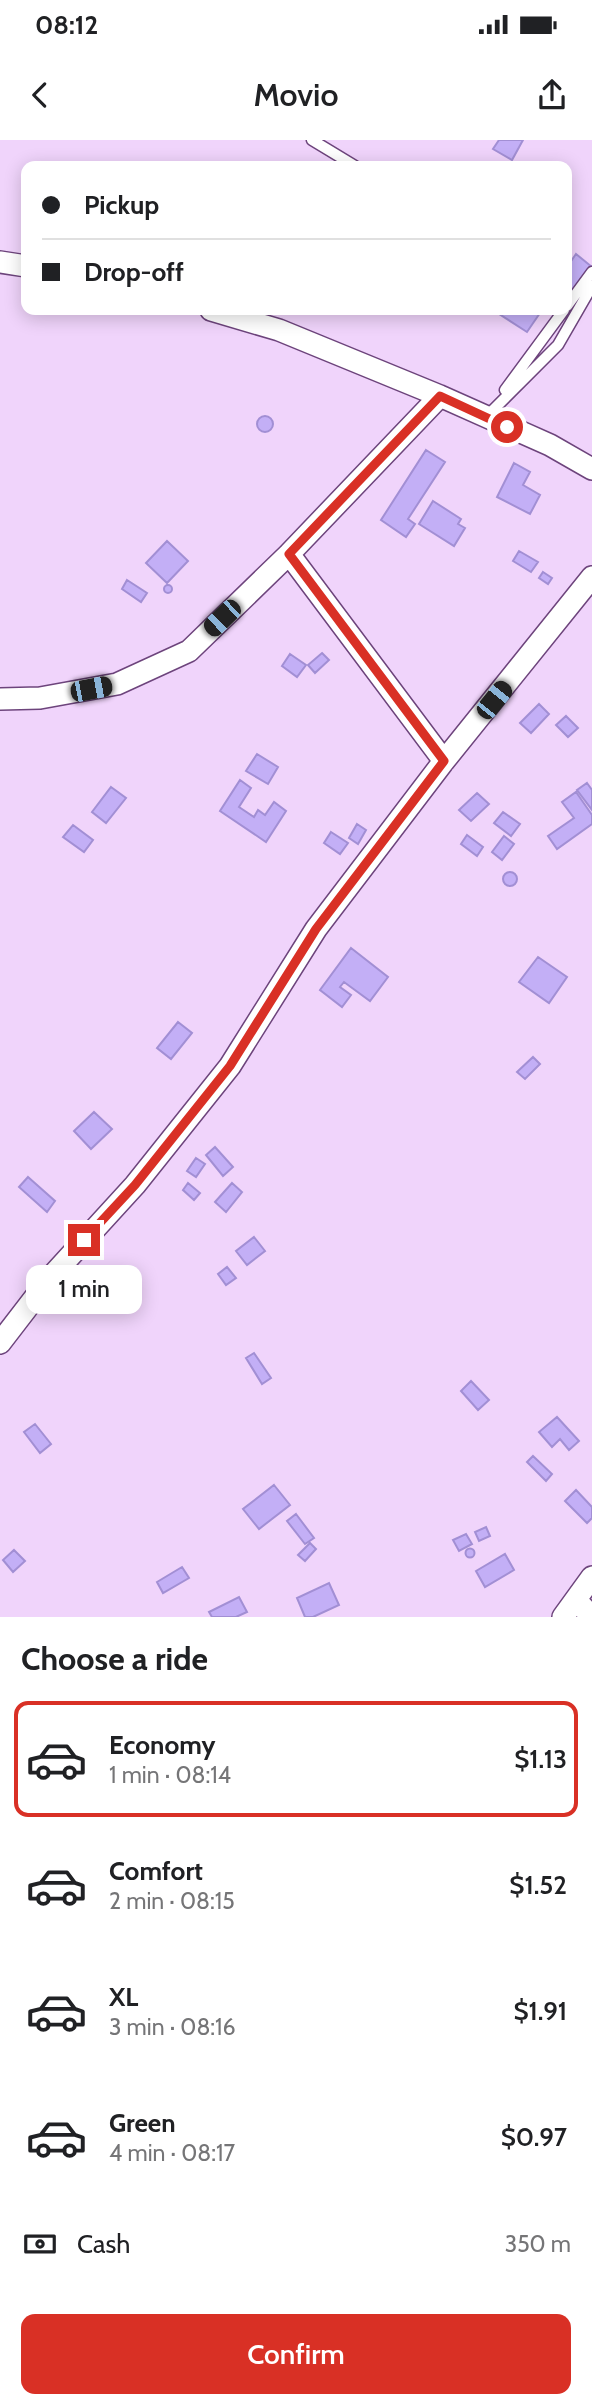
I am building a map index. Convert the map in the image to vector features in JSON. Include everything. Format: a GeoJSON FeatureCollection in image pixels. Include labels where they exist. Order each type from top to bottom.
{"type":"FeatureCollection","features":[{"type":"Feature","properties":{"kind":"street"},"geometry":{"type":"LineString","coordinates":[[0,262],[21,265]]}},
{"type":"Feature","properties":{"kind":"street"},"geometry":{"type":"LineString","coordinates":[[228,315],[279,330],[440,396],[550,445],[592,469]]}},
{"type":"Feature","properties":{"kind":"street"},"geometry":{"type":"LineString","coordinates":[[0,699],[40,698],[117,684],[189,651],[289,554],[440,396]]}},
{"type":"Feature","properties":{"kind":"street"},"geometry":{"type":"LineString","coordinates":[[289,554],[444,761]]}},
{"type":"Feature","properties":{"kind":"street"},"geometry":{"type":"LineString","coordinates":[[0,1343],[50,1278],[135,1185],[230,1066],[316,929],[444,761],[592,577]]}},
{"type":"Feature","properties":{"kind":"street"},"geometry":{"type":"LineString","coordinates":[[592,1577],[570,1609],[592,1617]]}},
{"type":"Feature","properties":{"kind":"lane"},"geometry":{"type":"LineString","coordinates":[[312,140],[347,161]]}},
{"type":"Feature","properties":{"kind":"lane"},"geometry":{"type":"LineString","coordinates":[[572,300],[592,272]]}},
{"type":"Feature","properties":{"kind":"lane"},"geometry":{"type":"LineString","coordinates":[[485,418],[558,345],[592,286]]}},
{"type":"Feature","properties":{"kind":"lane"},"geometry":{"type":"LineString","coordinates":[[485,418],[561,315]]}},
{"type":"Feature","properties":{"kind":"building"},"geometry":{"type":"Polygon","coordinates":[[[499,140],[523,140],[512,160],[493,149],[499,140]]]}},
{"type":"Feature","properties":{"kind":"building"},"geometry":{"type":"Polygon","coordinates":[[[576,254],[592,267],[572,297],[572,260],[576,254]]]}},
{"type":"Feature","properties":{"kind":"building"},"geometry":{"type":"Polygon","coordinates":[[[501,315],[539,315],[527,332],[501,315]]]}},
{"type":"Feature","properties":{"kind":"building"},"geometry":{"type":"Polygon","coordinates":[[[265,416],[273,424],[265,432],[257,424],[265,416]]]}},
{"type":"Feature","properties":{"kind":"building"},"geometry":{"type":"Polygon","coordinates":[[[426,450],[445,462],[408,519],[415,524],[406,537],[381,520],[426,450]]]}},
{"type":"Feature","properties":{"kind":"building"},"geometry":{"type":"Polygon","coordinates":[[[514,463],[530,472],[523,485],[540,495],[530,514],[497,497],[514,463]]]}},
{"type":"Feature","properties":{"kind":"building"},"geometry":{"type":"Polygon","coordinates":[[[433,501],[461,519],[458,524],[465,528],[454,546],[419,524],[433,501]]]}},
{"type":"Feature","properties":{"kind":"building"},"geometry":{"type":"Polygon","coordinates":[[[167,541],[188,561],[167,583],[146,563],[167,541]]]}},
{"type":"Feature","properties":{"kind":"building"},"geometry":{"type":"Polygon","coordinates":[[[519,551],[538,562],[531,572],[513,561],[519,551]]]}},
{"type":"Feature","properties":{"kind":"building"},"geometry":{"type":"Polygon","coordinates":[[[543,572],[552,578],[548,584],[539,578],[543,572]]]}},
{"type":"Feature","properties":{"kind":"building"},"geometry":{"type":"Polygon","coordinates":[[[127,580],[147,593],[141,602],[122,589],[127,580]]]}},
{"type":"Feature","properties":{"kind":"building"},"geometry":{"type":"Polygon","coordinates":[[[168,585],[172,589],[168,593],[164,589],[168,585]]]}},
{"type":"Feature","properties":{"kind":"building"},"geometry":{"type":"Polygon","coordinates":[[[322,653],[329,660],[315,673],[308,665],[322,653]]]}},
{"type":"Feature","properties":{"kind":"building"},"geometry":{"type":"Polygon","coordinates":[[[290,654],[306,665],[297,677],[282,666],[290,654]]]}},
{"type":"Feature","properties":{"kind":"building"},"geometry":{"type":"Polygon","coordinates":[[[539,704],[549,714],[531,733],[520,723],[539,704]]]}},
{"type":"Feature","properties":{"kind":"building"},"geometry":{"type":"Polygon","coordinates":[[[566,716],[578,728],[568,737],[556,725],[566,716]]]}},
{"type":"Feature","properties":{"kind":"building"},"geometry":{"type":"Polygon","coordinates":[[[257,754],[278,767],[268,784],[246,771],[257,754]]]}},
{"type":"Feature","properties":{"kind":"building"},"geometry":{"type":"Polygon","coordinates":[[[240,780],[251,788],[239,807],[254,817],[258,810],[265,815],[274,802],[286,811],[266,842],[220,811],[240,780]]]}},
{"type":"Feature","properties":{"kind":"building"},"geometry":{"type":"Polygon","coordinates":[[[587,783],[592,790],[592,810],[577,790],[587,783]]]}},
{"type":"Feature","properties":{"kind":"building"},"geometry":{"type":"Polygon","coordinates":[[[111,787],[126,798],[106,823],[92,812],[111,787]]]}},
{"type":"Feature","properties":{"kind":"building"},"geometry":{"type":"Polygon","coordinates":[[[576,792],[592,815],[592,824],[557,849],[548,836],[574,818],[562,802],[576,792]]]}},
{"type":"Feature","properties":{"kind":"building"},"geometry":{"type":"Polygon","coordinates":[[[477,793],[489,804],[471,821],[459,810],[477,793]]]}},
{"type":"Feature","properties":{"kind":"building"},"geometry":{"type":"Polygon","coordinates":[[[503,812],[520,824],[511,836],[494,823],[503,812]]]}},
{"type":"Feature","properties":{"kind":"building"},"geometry":{"type":"Polygon","coordinates":[[[357,824],[366,830],[358,844],[349,838],[357,824]]]}},
{"type":"Feature","properties":{"kind":"building"},"geometry":{"type":"Polygon","coordinates":[[[73,825],[93,840],[84,852],[63,837],[73,825]]]}},
{"type":"Feature","properties":{"kind":"building"},"geometry":{"type":"Polygon","coordinates":[[[331,832],[348,843],[340,854],[324,843],[331,832]]]}},
{"type":"Feature","properties":{"kind":"building"},"geometry":{"type":"Polygon","coordinates":[[[467,835],[483,847],[477,856],[461,844],[467,835]]]}},
{"type":"Feature","properties":{"kind":"building"},"geometry":{"type":"Polygon","coordinates":[[[504,836],[514,844],[502,860],[492,852],[504,836]]]}},
{"type":"Feature","properties":{"kind":"building"},"geometry":{"type":"Polygon","coordinates":[[[507,872],[513,872],[517,879],[513,886],[507,886],[503,882],[503,876],[507,872]]]}},
{"type":"Feature","properties":{"kind":"building"},"geometry":{"type":"Polygon","coordinates":[[[351,948],[388,977],[370,1001],[344,982],[340,987],[351,995],[342,1007],[320,990],[351,948]]]}},
{"type":"Feature","properties":{"kind":"building"},"geometry":{"type":"Polygon","coordinates":[[[538,957],[567,977],[549,1003],[519,982],[538,957]]]}},
{"type":"Feature","properties":{"kind":"building"},"geometry":{"type":"Polygon","coordinates":[[[178,1022],[192,1033],[171,1059],[157,1048],[178,1022]]]}},
{"type":"Feature","properties":{"kind":"building"},"geometry":{"type":"Polygon","coordinates":[[[533,1057],[540,1064],[525,1079],[517,1072],[533,1057]]]}},
{"type":"Feature","properties":{"kind":"building"},"geometry":{"type":"Polygon","coordinates":[[[94,1112],[112,1129],[91,1149],[74,1131],[94,1112]]]}},
{"type":"Feature","properties":{"kind":"building"},"geometry":{"type":"Polygon","coordinates":[[[215,1147],[233,1167],[223,1176],[206,1155],[215,1147]]]}},
{"type":"Feature","properties":{"kind":"building"},"geometry":{"type":"Polygon","coordinates":[[[196,1158],[205,1164],[196,1177],[187,1171],[196,1158]]]}},
{"type":"Feature","properties":{"kind":"building"},"geometry":{"type":"Polygon","coordinates":[[[28,1177],[55,1201],[47,1212],[19,1187],[28,1177]]]}},
{"type":"Feature","properties":{"kind":"building"},"geometry":{"type":"Polygon","coordinates":[[[188,1183],[200,1193],[194,1200],[183,1190],[188,1183]]]}},
{"type":"Feature","properties":{"kind":"building"},"geometry":{"type":"Polygon","coordinates":[[[232,1183],[242,1192],[226,1212],[215,1202],[232,1183]]]}},
{"type":"Feature","properties":{"kind":"building"},"geometry":{"type":"Polygon","coordinates":[[[254,1237],[265,1251],[247,1265],[236,1251],[254,1237]]]}},
{"type":"Feature","properties":{"kind":"building"},"geometry":{"type":"Polygon","coordinates":[[[227,1267],[236,1278],[226,1285],[218,1274],[227,1267]]]}},
{"type":"Feature","properties":{"kind":"building"},"geometry":{"type":"Polygon","coordinates":[[[254,1353],[271,1378],[262,1384],[246,1358],[254,1353]]]}},
{"type":"Feature","properties":{"kind":"building"},"geometry":{"type":"Polygon","coordinates":[[[471,1381],[489,1400],[478,1410],[461,1391],[471,1381]]]}},
{"type":"Feature","properties":{"kind":"building"},"geometry":{"type":"Polygon","coordinates":[[[557,1417],[579,1441],[569,1450],[560,1439],[552,1447],[539,1432],[557,1417]]]}},
{"type":"Feature","properties":{"kind":"building"},"geometry":{"type":"Polygon","coordinates":[[[35,1424],[51,1444],[40,1453],[24,1432],[35,1424]]]}},
{"type":"Feature","properties":{"kind":"building"},"geometry":{"type":"Polygon","coordinates":[[[533,1456],[552,1474],[546,1481],[527,1462],[533,1456]]]}},
{"type":"Feature","properties":{"kind":"building"},"geometry":{"type":"Polygon","coordinates":[[[274,1485],[290,1505],[259,1529],[243,1509],[274,1485]]]}},
{"type":"Feature","properties":{"kind":"building"},"geometry":{"type":"Polygon","coordinates":[[[576,1490],[592,1507],[592,1518],[587,1523],[565,1501],[576,1490]]]}},
{"type":"Feature","properties":{"kind":"building"},"geometry":{"type":"Polygon","coordinates":[[[296,1514],[314,1538],[305,1544],[287,1521],[296,1514]]]}},
{"type":"Feature","properties":{"kind":"building"},"geometry":{"type":"Polygon","coordinates":[[[486,1527],[490,1536],[479,1541],[475,1532],[486,1527]]]}},
{"type":"Feature","properties":{"kind":"building"},"geometry":{"type":"Polygon","coordinates":[[[466,1534],[472,1544],[459,1551],[453,1540],[466,1534]]]}},
{"type":"Feature","properties":{"kind":"building"},"geometry":{"type":"Polygon","coordinates":[[[310,1543],[316,1549],[305,1561],[298,1555],[310,1543]]]}},
{"type":"Feature","properties":{"kind":"building"},"geometry":{"type":"Polygon","coordinates":[[[470,1548],[475,1553],[470,1558],[465,1553],[470,1548]]]}},
{"type":"Feature","properties":{"kind":"building"},"geometry":{"type":"Polygon","coordinates":[[[14,1550],[25,1561],[13,1572],[3,1560],[14,1550]]]}},
{"type":"Feature","properties":{"kind":"building"},"geometry":{"type":"Polygon","coordinates":[[[505,1554],[514,1570],[485,1587],[476,1571],[505,1554]]]}},
{"type":"Feature","properties":{"kind":"building"},"geometry":{"type":"Polygon","coordinates":[[[182,1567],[189,1578],[163,1593],[157,1582],[182,1567]]]}},
{"type":"Feature","properties":{"kind":"building"},"geometry":{"type":"Polygon","coordinates":[[[329,1583],[339,1605],[313,1617],[305,1617],[297,1598],[329,1583]]]}},
{"type":"Feature","properties":{"kind":"building"},"geometry":{"type":"Polygon","coordinates":[[[239,1597],[247,1612],[236,1617],[212,1617],[209,1612],[239,1597]]]}},
{"type":"Feature","properties":{"kind":"route"},"geometry":{"type":"LineString","coordinates":[[84,1240],[135,1185],[230,1066],[316,929],[444,761],[289,554],[440,396],[507,427]]}}]}
